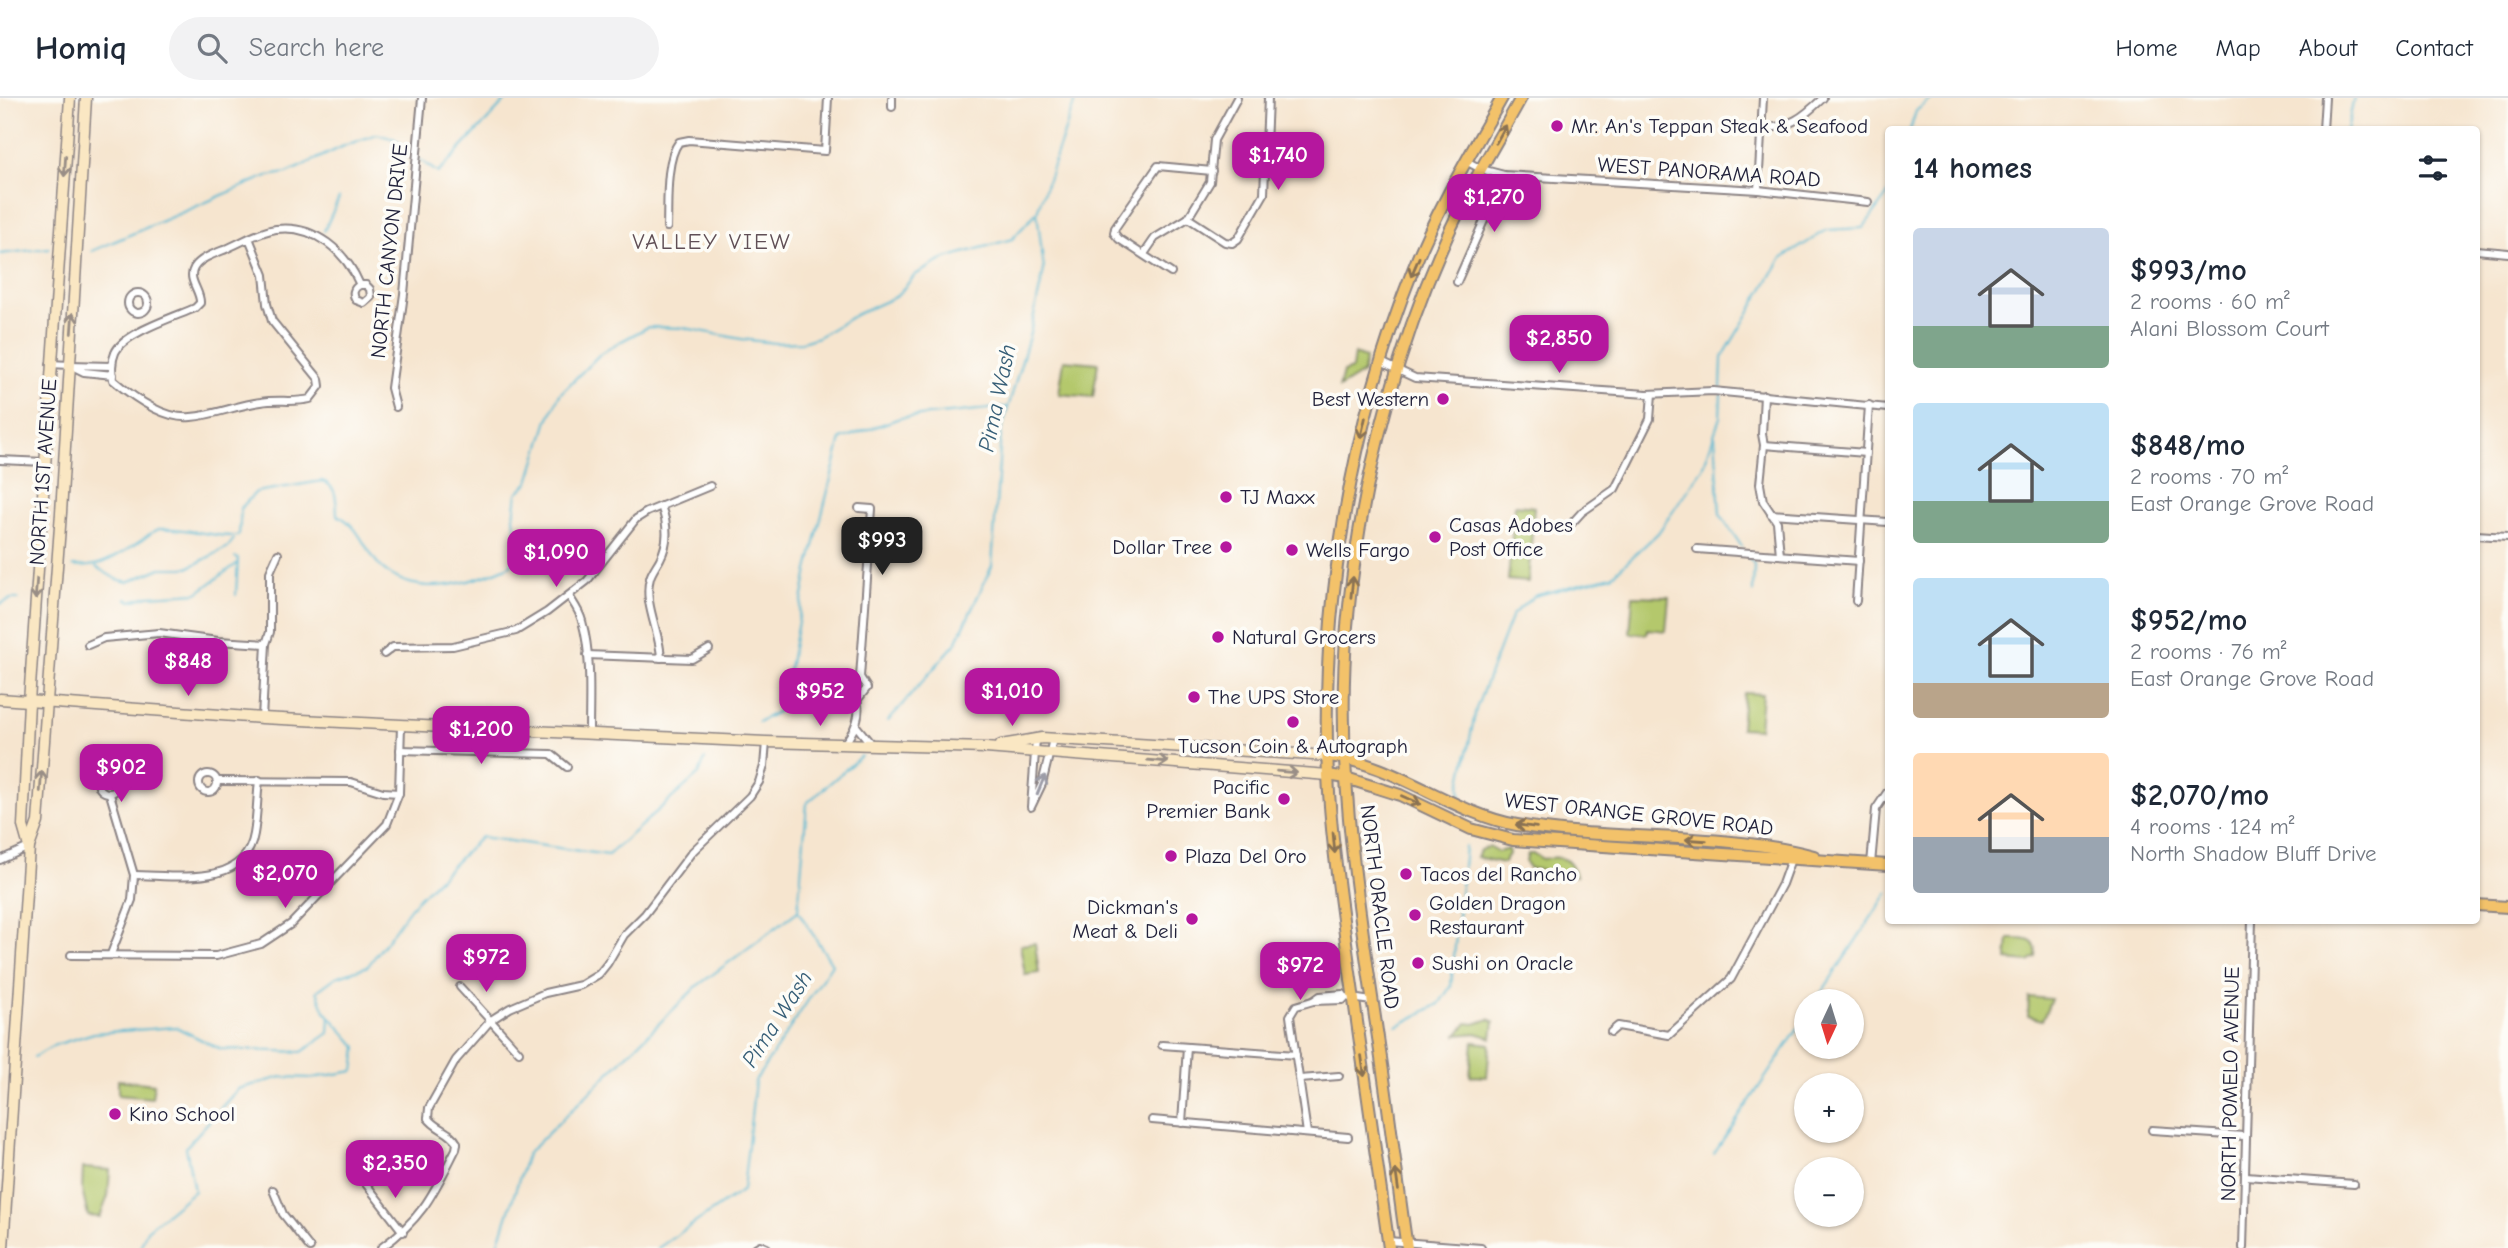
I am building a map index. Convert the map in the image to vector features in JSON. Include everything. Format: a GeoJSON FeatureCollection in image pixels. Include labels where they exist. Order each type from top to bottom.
{"type":"FeatureCollection","features":[{"type":"Feature","properties":{"kind":"main road","name":"NORTH 1ST AVENUE"},"geometry":{"type":"LineString","coordinates":[[29,847],[23,826],[29,702],[70,98]]}},
{"type":"Feature","properties":{"kind":"main road","name":"NORTH 1ST AVENUE"},"geometry":{"type":"LineString","coordinates":[[3,1248],[5,1164],[29,847],[38,822],[86,98]]}},
{"type":"Feature","properties":{"kind":"main road","name":"NORTH ORACLE ROAD"},"geometry":{"type":"LineString","coordinates":[[1388,1245],[1350,998],[1328,775],[1329,672],[1336,575],[1354,467],[1381,362],[1415,265],[1466,161],[1502,98]]}},
{"type":"Feature","properties":{"kind":"main road","name":"NORTH ORACLE ROAD"},"geometry":{"type":"LineString","coordinates":[[1407,1245],[1359,919],[1345,758],[1347,629],[1368,486],[1397,370],[1430,279],[1465,199],[1521,98]]}},
{"type":"Feature","properties":{"kind":"main road","name":"WEST ORANGE GROVE ROAD"},"geometry":{"type":"LineString","coordinates":[[0,699],[401,725],[766,742],[986,748],[1328,775],[1400,795],[1471,829],[1513,840],[1791,854],[1885,865]]}},
{"type":"Feature","properties":{"kind":"main road","name":"WEST ORANGE GROVE ROAD"},"geometry":{"type":"LineString","coordinates":[[986,748],[1036,739],[1053,739],[1345,758],[1443,797],[1474,813],[1516,825],[1765,846],[1791,854]]}},
{"type":"Feature","properties":{"kind":"main road"},"geometry":{"type":"LineString","coordinates":[[2480,905],[2508,907]]}},
{"type":"Feature","properties":{"kind":"street","name":"NORTH CANYON DRIVE"},"geometry":{"type":"LineString","coordinates":[[396,407],[391,388],[404,294],[422,98]]}},
{"type":"Feature","properties":{"kind":"street"},"geometry":{"type":"LineString","coordinates":[[667,227],[668,185],[674,149],[679,142],[825,151],[828,98]]}},
{"type":"Feature","properties":{"kind":"street"},"geometry":{"type":"LineString","coordinates":[[892,98],[892,107]]}},
{"type":"Feature","properties":{"kind":"street"},"geometry":{"type":"LineString","coordinates":[[1144,254],[1156,238],[1188,218],[1210,182],[1214,141],[1237,98]]}},
{"type":"Feature","properties":{"kind":"street"},"geometry":{"type":"LineString","coordinates":[[1188,218],[1225,242],[1232,243],[1238,239],[1265,194],[1268,98]]}},
{"type":"Feature","properties":{"kind":"street"},"geometry":{"type":"LineString","coordinates":[[1758,190],[1763,98]]}},
{"type":"Feature","properties":{"kind":"street"},"geometry":{"type":"LineString","coordinates":[[1761,129],[1785,127],[1800,120],[1823,98]]}},
{"type":"Feature","properties":{"kind":"street"},"geometry":{"type":"LineString","coordinates":[[2323,126],[2325,98]]}},
{"type":"Feature","properties":{"kind":"street","name":"WEST PANORAMA ROAD"},"geometry":{"type":"LineString","coordinates":[[1466,161],[1481,169],[1504,175],[1758,190],[1868,202]]}},
{"type":"Feature","properties":{"kind":"street"},"geometry":{"type":"LineString","coordinates":[[1171,273],[1114,233],[1115,228],[1158,166],[1212,171]]}},
{"type":"Feature","properties":{"kind":"street"},"geometry":{"type":"LineString","coordinates":[[1457,282],[1504,175]]}},
{"type":"Feature","properties":{"kind":"street"},"geometry":{"type":"LineString","coordinates":[[249,238],[264,275],[272,321],[314,371],[320,386],[316,392],[310,399],[301,401],[261,402],[189,417],[175,416],[124,389],[114,380],[112,369],[114,353],[119,345],[200,303],[201,298],[192,278],[194,268],[199,262],[249,238],[276,229],[311,234],[339,250],[354,270],[360,285]]}},
{"type":"Feature","properties":{"kind":"street"},"geometry":{"type":"LineString","coordinates":[[2480,250],[2508,253]]}},
{"type":"Feature","properties":{"kind":"street"},"geometry":{"type":"LineString","coordinates":[[142,312],[149,328]]}},
{"type":"Feature","properties":{"kind":"street"},"geometry":{"type":"LineString","coordinates":[[1381,362],[1415,378],[1652,394],[1716,391],[1885,408]]}},
{"type":"Feature","properties":{"kind":"street"},"geometry":{"type":"LineString","coordinates":[[50,364],[112,369]]}},
{"type":"Feature","properties":{"kind":"street"},"geometry":{"type":"LineString","coordinates":[[1572,523],[1582,512],[1615,489],[1650,419],[1652,394]]}},
{"type":"Feature","properties":{"kind":"street"},"geometry":{"type":"LineString","coordinates":[[1764,395],[1764,445],[1760,484],[1763,501],[1777,522],[1780,555]]}},
{"type":"Feature","properties":{"kind":"street"},"geometry":{"type":"LineString","coordinates":[[1856,601],[1869,405]]}},
{"type":"Feature","properties":{"kind":"street"},"geometry":{"type":"LineString","coordinates":[[1764,445],[1866,453]]}},
{"type":"Feature","properties":{"kind":"street"},"geometry":{"type":"LineString","coordinates":[[0,460],[45,462]]}},
{"type":"Feature","properties":{"kind":"street"},"geometry":{"type":"LineString","coordinates":[[384,654],[393,647],[453,646],[513,635],[548,612],[587,580],[636,519],[710,486]]}},
{"type":"Feature","properties":{"kind":"street"},"geometry":{"type":"LineString","coordinates":[[661,506],[667,531],[662,555],[650,577],[648,598],[660,640],[661,658]]}},
{"type":"Feature","properties":{"kind":"street"},"geometry":{"type":"LineString","coordinates":[[844,744],[857,727],[859,698],[866,688],[860,677],[872,509],[859,508]]}},
{"type":"Feature","properties":{"kind":"street"},"geometry":{"type":"LineString","coordinates":[[1770,514],[1885,522]]}},
{"type":"Feature","properties":{"kind":"street"},"geometry":{"type":"LineString","coordinates":[[2480,535],[2508,537]]}},
{"type":"Feature","properties":{"kind":"street"},"geometry":{"type":"LineString","coordinates":[[1697,549],[1859,561]]}},
{"type":"Feature","properties":{"kind":"street"},"geometry":{"type":"LineString","coordinates":[[262,718],[266,644],[270,632],[270,572],[278,554]]}},
{"type":"Feature","properties":{"kind":"street"},"geometry":{"type":"LineString","coordinates":[[569,596],[582,618],[590,690],[589,733]]}},
{"type":"Feature","properties":{"kind":"street"},"geometry":{"type":"LineString","coordinates":[[88,645],[104,638],[159,633],[266,644]]}},
{"type":"Feature","properties":{"kind":"street"},"geometry":{"type":"LineString","coordinates":[[587,655],[692,659],[709,649]]}},
{"type":"Feature","properties":{"kind":"street"},"geometry":{"type":"LineString","coordinates":[[859,698],[852,687],[860,677]]}},
{"type":"Feature","properties":{"kind":"street"},"geometry":{"type":"LineString","coordinates":[[71,955],[216,956],[261,944],[291,924],[387,824],[398,793],[401,725]]}},
{"type":"Feature","properties":{"kind":"street"},"geometry":{"type":"LineString","coordinates":[[857,727],[873,745]]}},
{"type":"Feature","properties":{"kind":"street"},"geometry":{"type":"LineString","coordinates":[[1036,739],[1031,807],[1042,784],[1053,739]]}},
{"type":"Feature","properties":{"kind":"street"},"geometry":{"type":"LineString","coordinates":[[381,1248],[403,1232],[427,1205],[459,1142],[426,1118],[456,1060],[491,1020],[526,1001],[545,993],[580,985],[599,974],[624,935],[645,914],[692,852],[750,796],[759,782],[764,766],[766,742]]}},
{"type":"Feature","properties":{"kind":"street"},"geometry":{"type":"LineString","coordinates":[[400,750],[551,754],[568,767]]}},
{"type":"Feature","properties":{"kind":"street"},"geometry":{"type":"LineString","coordinates":[[134,875],[208,876],[232,869],[246,856],[254,837],[259,780]]}},
{"type":"Feature","properties":{"kind":"street"},"geometry":{"type":"LineString","coordinates":[[217,781],[351,782],[383,792],[398,793]]}},
{"type":"Feature","properties":{"kind":"street"},"geometry":{"type":"LineString","coordinates":[[110,794],[134,875],[132,900],[111,954]]}},
{"type":"Feature","properties":{"kind":"street"},"geometry":{"type":"LineString","coordinates":[[1871,864],[1876,809],[1885,796]]}},
{"type":"Feature","properties":{"kind":"street"},"geometry":{"type":"LineString","coordinates":[[0,860],[29,847]]}},
{"type":"Feature","properties":{"kind":"street"},"geometry":{"type":"LineString","coordinates":[[1611,1032],[1618,1026],[1668,1035],[1731,979],[1782,884],[1791,854]]}},
{"type":"Feature","properties":{"kind":"street","name":"NORTH POMELO AVENUE"},"geometry":{"type":"LineString","coordinates":[[2243,1248],[2252,924]]}},
{"type":"Feature","properties":{"kind":"street"},"geometry":{"type":"LineString","coordinates":[[460,987],[519,1052]]}},
{"type":"Feature","properties":{"kind":"street"},"geometry":{"type":"LineString","coordinates":[[1307,1133],[1290,1021],[1294,1007],[1320,996],[1343,994],[1350,998],[1371,1001]]}},
{"type":"Feature","properties":{"kind":"street"},"geometry":{"type":"LineString","coordinates":[[1162,1045],[1296,1055]]}},
{"type":"Feature","properties":{"kind":"street"},"geometry":{"type":"LineString","coordinates":[[1182,1123],[1187,1047]]}},
{"type":"Feature","properties":{"kind":"street"},"geometry":{"type":"LineString","coordinates":[[1300,1079],[1339,1076]]}},
{"type":"Feature","properties":{"kind":"street"},"geometry":{"type":"LineString","coordinates":[[1152,1120],[1348,1137]]}},
{"type":"Feature","properties":{"kind":"street"},"geometry":{"type":"LineString","coordinates":[[2152,1129],[2244,1136]]}},
{"type":"Feature","properties":{"kind":"street"},"geometry":{"type":"LineString","coordinates":[[2246,1176],[2354,1184]]}},
{"type":"Feature","properties":{"kind":"street"},"geometry":{"type":"LineString","coordinates":[[366,1184],[403,1232]]}},
{"type":"Feature","properties":{"kind":"street"},"geometry":{"type":"LineString","coordinates":[[273,1190],[283,1214],[310,1248]]}},
{"type":"Feature","properties":{"kind":"street"},"geometry":{"type":"LineString","coordinates":[[755,1248],[760,1245],[766,1248]]}},
{"type":"Feature","properties":{"kind":"street"},"geometry":{"type":"LineString","coordinates":[[1388,1245],[1481,1248]]}},
{"type":"Feature","properties":{"kind":"green space"},"geometry":{"type":"Polygon","coordinates":[[[1354,354],[1365,358],[1363,373],[1339,388],[1343,372],[1352,369],[1354,354]]]}},
{"type":"Feature","properties":{"kind":"green space"},"geometry":{"type":"Polygon","coordinates":[[[1064,360],[1098,363],[1093,397],[1059,394],[1064,360]]]}},
{"type":"Feature","properties":{"kind":"green space"},"geometry":{"type":"Polygon","coordinates":[[[1515,505],[1534,507],[1528,582],[1508,580],[1515,505]]]}},
{"type":"Feature","properties":{"kind":"green space"},"geometry":{"type":"Polygon","coordinates":[[[1633,596],[1669,597],[1666,631],[1648,629],[1647,634],[1630,633],[1633,596]]]}},
{"type":"Feature","properties":{"kind":"green space"},"geometry":{"type":"Polygon","coordinates":[[[1744,693],[1762,694],[1759,729],[1741,728],[1744,693]]]}},
{"type":"Feature","properties":{"kind":"green space"},"geometry":{"type":"Polygon","coordinates":[[[1489,847],[1498,852],[1508,849],[1509,854],[1503,863],[1477,857],[1480,850],[1489,847]]]}},
{"type":"Feature","properties":{"kind":"green space"},"geometry":{"type":"Polygon","coordinates":[[[1528,854],[1543,859],[1564,859],[1571,865],[1576,876],[1529,868],[1526,861],[1528,854]]]}},
{"type":"Feature","properties":{"kind":"green space"},"geometry":{"type":"Polygon","coordinates":[[[2009,939],[2029,940],[2035,946],[2036,957],[2029,962],[2007,960],[2009,939]]]}},
{"type":"Feature","properties":{"kind":"green space"},"geometry":{"type":"Polygon","coordinates":[[[1035,943],[1039,973],[1025,975],[1020,945],[1035,943]]]}},
{"type":"Feature","properties":{"kind":"green space"},"geometry":{"type":"Polygon","coordinates":[[[2029,997],[2051,999],[2042,1020],[2028,1016],[2029,997]]]}},
{"type":"Feature","properties":{"kind":"green space"},"geometry":{"type":"Polygon","coordinates":[[[1489,1019],[1494,1022],[1492,1038],[1476,1033],[1457,1035],[1467,1023],[1475,1024],[1489,1019]]]}},
{"type":"Feature","properties":{"kind":"green space"},"geometry":{"type":"Polygon","coordinates":[[[1473,1042],[1490,1044],[1487,1077],[1470,1076],[1473,1042]]]}},
{"type":"Feature","properties":{"kind":"green space"},"geometry":{"type":"Polygon","coordinates":[[[118,1080],[154,1084],[152,1098],[118,1095],[118,1080]]]}},
{"type":"Feature","properties":{"kind":"green space"},"geometry":{"type":"Polygon","coordinates":[[[83,1168],[110,1170],[108,1196],[100,1217],[88,1216],[82,1190],[83,1168]]]}},
{"type":"Feature","properties":{"kind":"waterway"},"geometry":{"type":"LineString","coordinates":[[419,159],[438,173],[508,98]]}},
{"type":"Feature","properties":{"kind":"waterway","name":"Pima Wash"},"geometry":{"type":"LineString","coordinates":[[888,721],[956,643],[992,566],[1001,432],[1030,333],[1044,270],[1037,212],[1076,98]]}},
{"type":"Feature","properties":{"kind":"waterway"},"geometry":{"type":"LineString","coordinates":[[1911,126],[1916,111],[1932,98]]}},
{"type":"Feature","properties":{"kind":"waterway"},"geometry":{"type":"LineString","coordinates":[[2348,126],[2354,98]]}},
{"type":"Feature","properties":{"kind":"waterway"},"geometry":{"type":"LineString","coordinates":[[92,251],[267,176],[287,173],[346,145],[377,134],[395,139],[415,155]]}},
{"type":"Feature","properties":{"kind":"waterway"},"geometry":{"type":"LineString","coordinates":[[324,231],[339,198]]}},
{"type":"Feature","properties":{"kind":"waterway"},"geometry":{"type":"LineString","coordinates":[[1721,388],[1722,358],[1781,259],[1827,230],[1863,228],[1885,198]]}},
{"type":"Feature","properties":{"kind":"waterway"},"geometry":{"type":"LineString","coordinates":[[73,566],[92,566],[109,560],[160,529],[239,535],[241,508],[256,492],[322,481],[334,490],[337,515],[345,519],[357,532],[376,562],[396,578],[429,586],[480,578],[511,565],[517,546],[514,517],[517,493],[529,482],[548,420],[560,394],[599,355],[648,327],[685,328],[775,343],[802,342],[818,337],[855,315],[897,296],[915,275],[946,258],[1012,239],[1037,212]]}},
{"type":"Feature","properties":{"kind":"waterway"},"geometry":{"type":"LineString","coordinates":[[0,254],[49,248]]}},
{"type":"Feature","properties":{"kind":"waterway"},"geometry":{"type":"LineString","coordinates":[[1461,799],[1460,787],[1476,709],[1512,615],[1534,596],[1612,576],[1658,533],[1703,468],[1720,417],[1721,394]]}},
{"type":"Feature","properties":{"kind":"waterway"},"geometry":{"type":"LineString","coordinates":[[758,722],[781,710],[808,570],[841,439],[900,418],[1008,407]]}},
{"type":"Feature","properties":{"kind":"waterway"},"geometry":{"type":"LineString","coordinates":[[1715,436],[1720,514],[1742,547]]}},
{"type":"Feature","properties":{"kind":"waterway"},"geometry":{"type":"LineString","coordinates":[[96,567],[116,579],[128,582],[161,568],[188,568],[228,547],[234,539]]}},
{"type":"Feature","properties":{"kind":"waterway"},"geometry":{"type":"LineString","coordinates":[[235,557],[238,559],[236,595]]}},
{"type":"Feature","properties":{"kind":"waterway"},"geometry":{"type":"LineString","coordinates":[[1749,558],[1754,564],[1753,592]]}},
{"type":"Feature","properties":{"kind":"waterway"},"geometry":{"type":"LineString","coordinates":[[127,599],[132,601],[148,596],[197,593],[238,563]]}},
{"type":"Feature","properties":{"kind":"waterway"},"geometry":{"type":"LineString","coordinates":[[0,604],[18,599]]}},
{"type":"Feature","properties":{"kind":"waterway","name":"Pima Wash"},"geometry":{"type":"LineString","coordinates":[[658,1248],[743,1190],[755,1081],[832,964],[798,911],[807,803],[861,756]]}},
{"type":"Feature","properties":{"kind":"waterway"},"geometry":{"type":"LineString","coordinates":[[140,1248],[147,1230],[194,1191],[186,1147],[238,1089],[282,1077],[312,1078],[354,1071],[357,1047],[325,1011],[317,991],[336,977],[368,966],[415,902],[481,837],[608,855],[699,774],[705,759]]}},
{"type":"Feature","properties":{"kind":"waterway"},"geometry":{"type":"LineString","coordinates":[[1397,1026],[1439,1004],[1451,986],[1465,847]]}},
{"type":"Feature","properties":{"kind":"waterway"},"geometry":{"type":"LineString","coordinates":[[1824,989],[1885,897]]}},
{"type":"Feature","properties":{"kind":"waterway"},"geometry":{"type":"LineString","coordinates":[[497,1248],[527,1154],[697,986],[798,911]]}},
{"type":"Feature","properties":{"kind":"waterway"},"geometry":{"type":"LineString","coordinates":[[34,1057],[55,1045],[94,1033],[176,1027],[220,1049],[302,1052],[329,1033],[330,1017]]}},
{"type":"Feature","properties":{"kind":"waterway"},"geometry":{"type":"LineString","coordinates":[[1714,1154],[1794,1035]]}},
{"type":"Feature","properties":{"kind":"place","name":"Mr. An's Teppan Steak & Seafood"},"geometry":{"type":"Point","coordinates":[1557,126]}},
{"type":"Feature","properties":{"kind":"place","name":"Best Western"},"geometry":{"type":"Point","coordinates":[1443,399]}},
{"type":"Feature","properties":{"kind":"place","name":"TJ Maxx"},"geometry":{"type":"Point","coordinates":[1226,497]}},
{"type":"Feature","properties":{"kind":"place","name":"Casas Adobes Post Office"},"geometry":{"type":"Point","coordinates":[1435,537]}},
{"type":"Feature","properties":{"kind":"place","name":"Dollar Tree"},"geometry":{"type":"Point","coordinates":[1226,547]}},
{"type":"Feature","properties":{"kind":"place","name":"Wells Fargo"},"geometry":{"type":"Point","coordinates":[1292,550]}},
{"type":"Feature","properties":{"kind":"place","name":"Natural Grocers"},"geometry":{"type":"Point","coordinates":[1218,637]}},
{"type":"Feature","properties":{"kind":"place","name":"The UPS Store"},"geometry":{"type":"Point","coordinates":[1194,697]}},
{"type":"Feature","properties":{"kind":"place","name":"Tucson Coin & Autograph"},"geometry":{"type":"Point","coordinates":[1293,722]}},
{"type":"Feature","properties":{"kind":"place","name":"Pacific Premier Bank"},"geometry":{"type":"Point","coordinates":[1284,799]}},
{"type":"Feature","properties":{"kind":"place","name":"Plaza Del Oro"},"geometry":{"type":"Point","coordinates":[1171,856]}},
{"type":"Feature","properties":{"kind":"place","name":"Tacos del Rancho"},"geometry":{"type":"Point","coordinates":[1406,874]}},
{"type":"Feature","properties":{"kind":"place","name":"Golden Dragon Restaurant"},"geometry":{"type":"Point","coordinates":[1415,915]}},
{"type":"Feature","properties":{"kind":"place","name":"Dickman's Meat & Deli"},"geometry":{"type":"Point","coordinates":[1192,919]}},
{"type":"Feature","properties":{"kind":"place","name":"Sushi on Oracle"},"geometry":{"type":"Point","coordinates":[1418,963]}},
{"type":"Feature","properties":{"kind":"place","name":"Kino School"},"geometry":{"type":"Point","coordinates":[115,1114]}},
{"type":"Feature","properties":{"kind":"district","name":"VALLEY VIEW"},"geometry":{"type":"Point","coordinates":[712,241]}}]}
